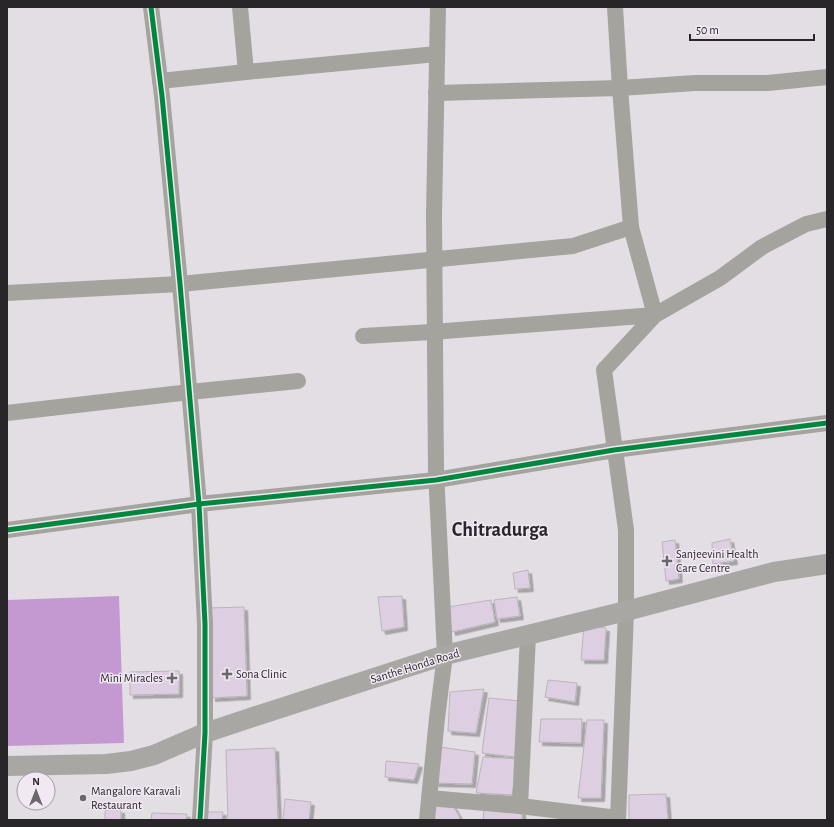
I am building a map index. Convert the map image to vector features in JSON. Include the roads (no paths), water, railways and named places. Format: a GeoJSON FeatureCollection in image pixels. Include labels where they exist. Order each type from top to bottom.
{"type":"FeatureCollection","features":[{"type":"Feature","properties":{"kind":"main road","name":"Santhe Honda Road"},"geometry":{"type":"LineString","coordinates":[[7,766],[106,764],[131,761],[154,755],[205,733],[445,656],[774,572],[827,564]]}},
{"type":"Feature","properties":{"kind":"street"},"geometry":{"type":"LineString","coordinates":[[151,7],[160,81],[180,284],[199,504],[205,624],[205,733],[200,820]]}},
{"type":"Feature","properties":{"kind":"street"},"geometry":{"type":"LineString","coordinates":[[240,7],[246,72]]}},
{"type":"Feature","properties":{"kind":"street"},"geometry":{"type":"LineString","coordinates":[[427,820],[445,656],[436,480],[434,332],[438,7]]}},
{"type":"Feature","properties":{"kind":"street"},"geometry":{"type":"LineString","coordinates":[[615,7],[631,227],[655,315]]}},
{"type":"Feature","properties":{"kind":"street"},"geometry":{"type":"LineString","coordinates":[[160,81],[437,54]]}},
{"type":"Feature","properties":{"kind":"street"},"geometry":{"type":"LineString","coordinates":[[436,93],[620,88],[695,83],[768,83],[827,77]]}},
{"type":"Feature","properties":{"kind":"street"},"geometry":{"type":"LineString","coordinates":[[430,798],[520,806],[618,819],[626,611],[626,530],[604,370],[655,315],[720,278],[762,247],[806,224],[827,219]]}},
{"type":"Feature","properties":{"kind":"street"},"geometry":{"type":"LineString","coordinates":[[7,293],[180,284],[573,246],[631,227]]}},
{"type":"Feature","properties":{"kind":"street"},"geometry":{"type":"LineString","coordinates":[[363,336],[655,315]]}},
{"type":"Feature","properties":{"kind":"street"},"geometry":{"type":"LineString","coordinates":[[7,413],[298,380]]}},
{"type":"Feature","properties":{"kind":"street"},"geometry":{"type":"LineString","coordinates":[[7,530],[199,504],[436,480],[614,450],[827,423]]}},
{"type":"Feature","properties":{"kind":"street"},"geometry":{"type":"LineString","coordinates":[[520,806],[528,635]]}},
{"type":"Feature","properties":{"kind":"place","name":"Sanjeevini Health Care Centre"},"geometry":{"type":"Point","coordinates":[667,561]}},
{"type":"Feature","properties":{"kind":"place","name":"Sona Clinic"},"geometry":{"type":"Point","coordinates":[227,674]}},
{"type":"Feature","properties":{"kind":"place","name":"Mini Miracles"},"geometry":{"type":"Point","coordinates":[172,678]}},
{"type":"Feature","properties":{"kind":"place","name":"Mangalore Karavali Restaurant"},"geometry":{"type":"Point","coordinates":[83,798]}},
{"type":"Feature","properties":{"kind":"district","name":"Chitradurga"},"geometry":{"type":"Point","coordinates":[500,529]}}]}
